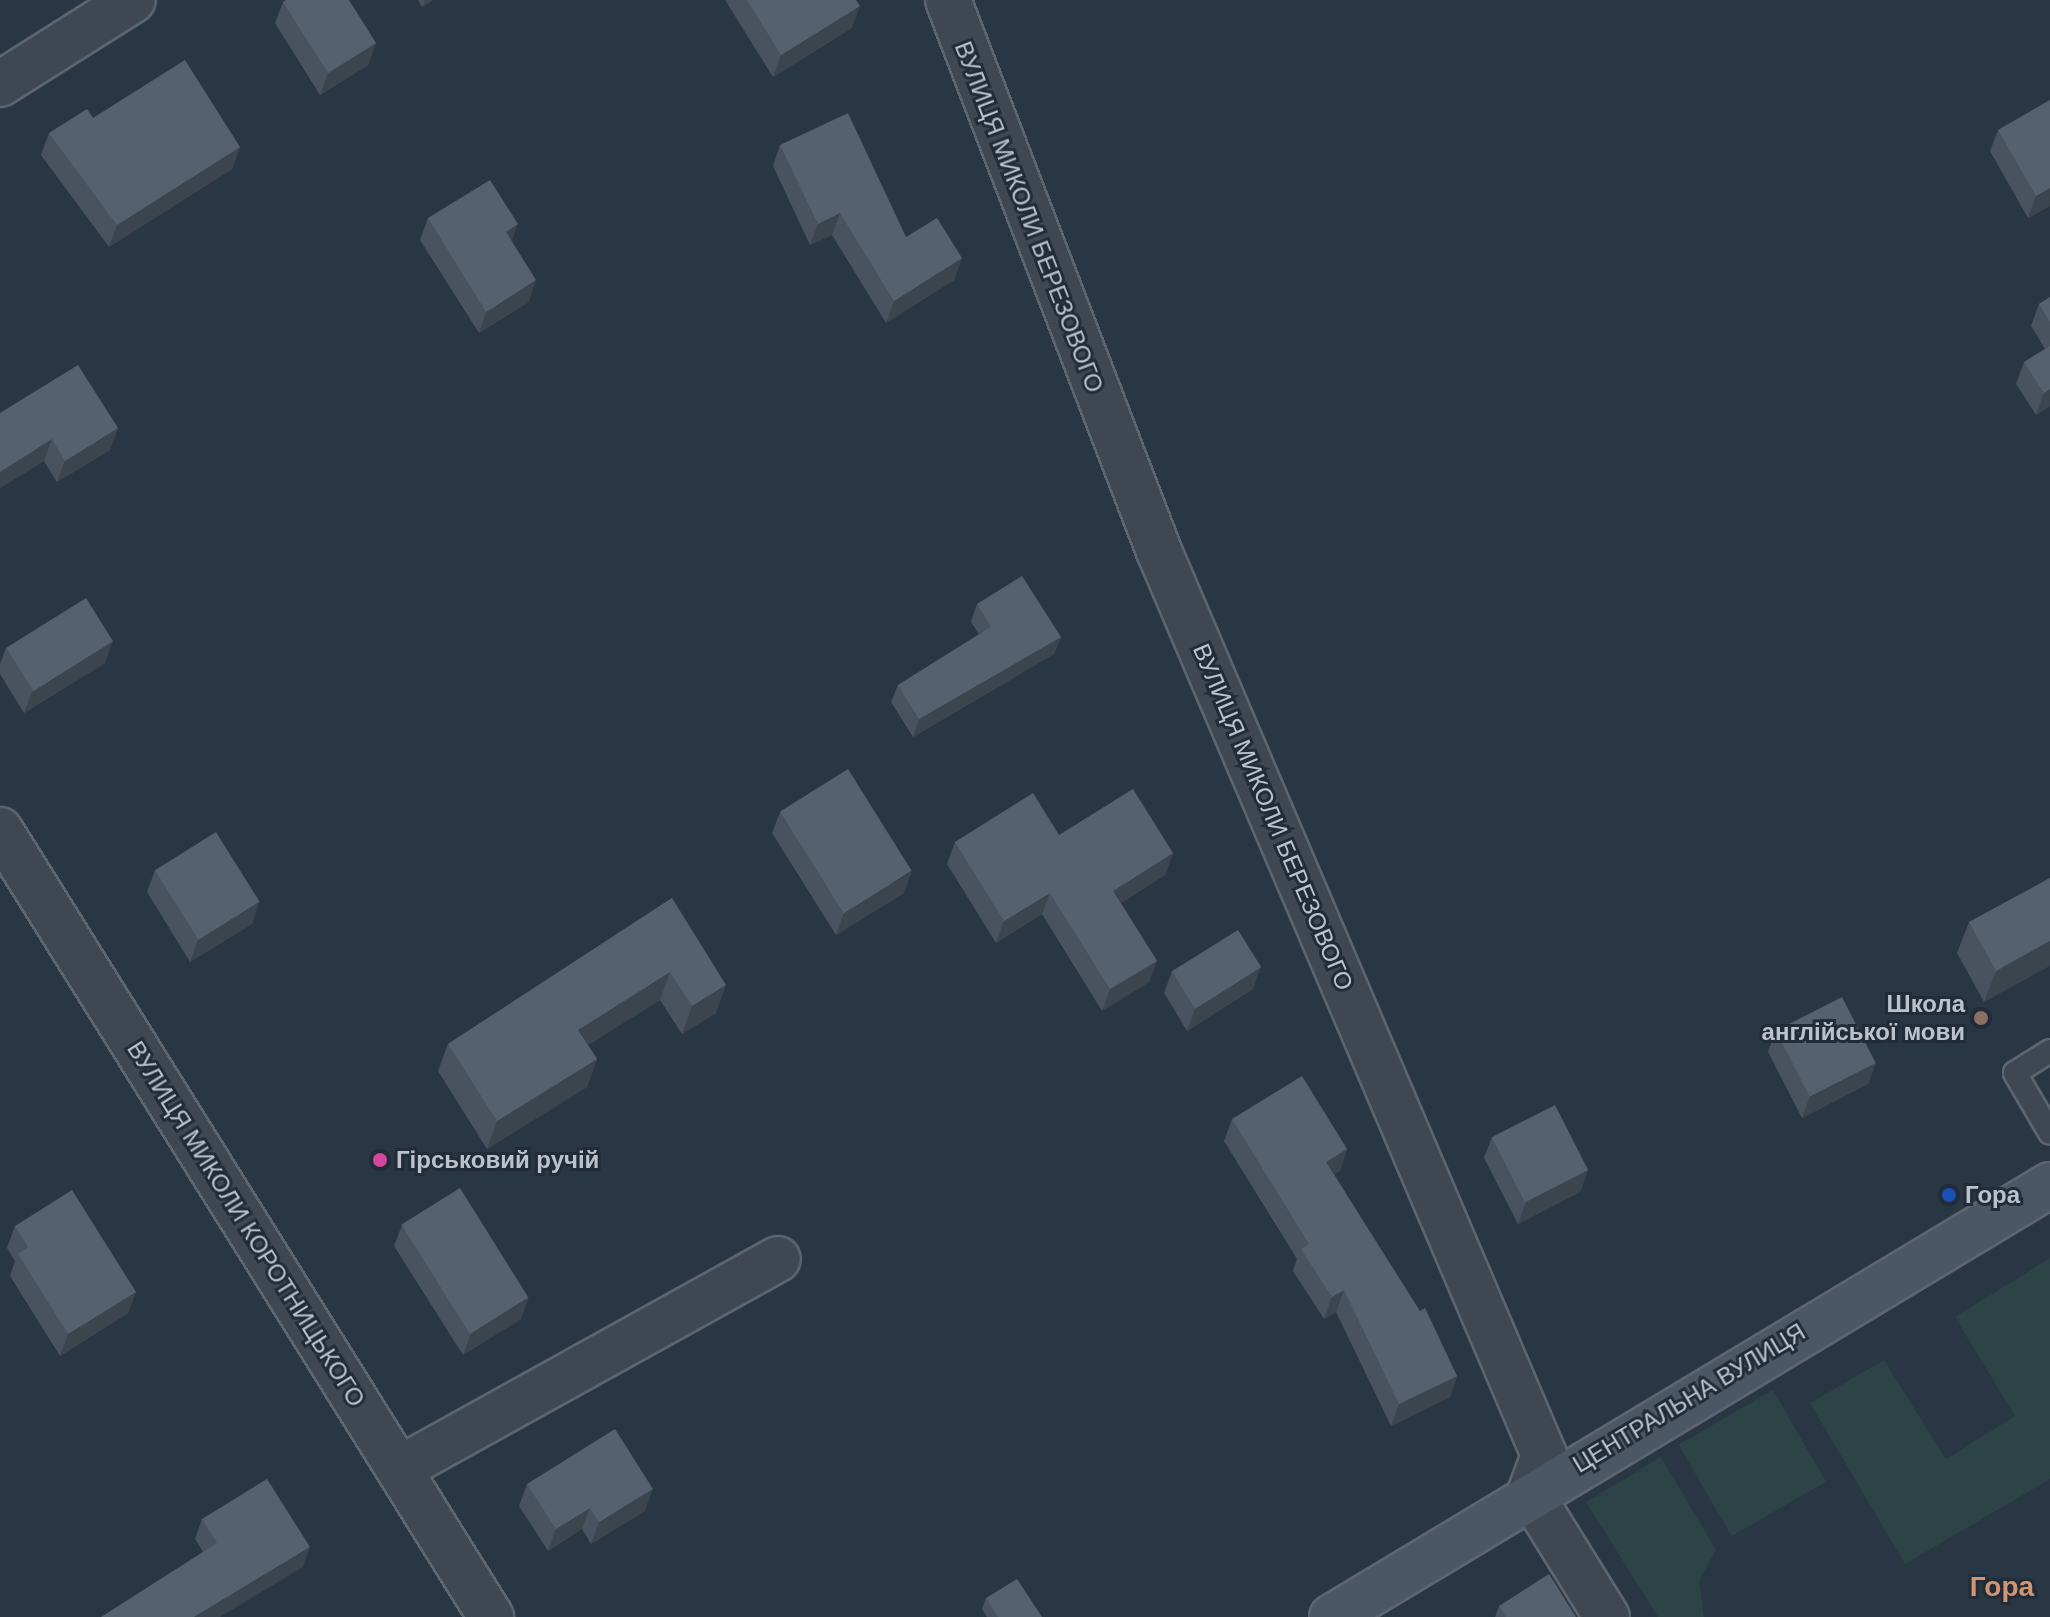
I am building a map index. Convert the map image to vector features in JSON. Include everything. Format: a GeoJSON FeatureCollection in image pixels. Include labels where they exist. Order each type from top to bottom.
{"type":"FeatureCollection","features":[{"type":"Feature","properties":{"kind":"main road","name":"ЦЕНТРАЛЬНА ВУЛИЦЯ"},"geometry":{"type":"LineString","coordinates":[[1332,1617],[1530,1493],[2050,1185]]}},
{"type":"Feature","properties":{"kind":"street"},"geometry":{"type":"LineString","coordinates":[[0,84],[133,0]]}},
{"type":"Feature","properties":{"kind":"street","name":"ВУЛИЦЯ МИКОЛИ БЕРЕЗОВОГО"},"geometry":{"type":"LineString","coordinates":[[948,0],[1159,551],[1544,1455],[1530,1493]]}},
{"type":"Feature","properties":{"kind":"street","name":"ВУЛИЦЯ МИКОЛИ КОРОТНИЦЬКОГО"},"geometry":{"type":"LineString","coordinates":[[0,830],[491,1617]]}},
{"type":"Feature","properties":{"kind":"street"},"geometry":{"type":"LineString","coordinates":[[399,1469],[778,1259]]}},
{"type":"Feature","properties":{"kind":"street"},"geometry":{"type":"LineString","coordinates":[[1530,1493],[1607,1617]]}},
{"type":"Feature","properties":{"kind":"lane"},"geometry":{"type":"LineString","coordinates":[[2050,1051],[2015,1073],[2050,1133]]}},
{"type":"Feature","properties":{"kind":"green space"},"geometry":{"type":"Polygon","coordinates":[[[2050,1258],[2050,1479],[1905,1564],[1810,1403],[1884,1360],[1946,1459],[2015,1416],[1955,1317],[2050,1258]]]}},
{"type":"Feature","properties":{"kind":"green space"},"geometry":{"type":"Polygon","coordinates":[[[1773,1390],[1826,1482],[1732,1536],[1679,1444],[1773,1390]]]}},
{"type":"Feature","properties":{"kind":"green space"},"geometry":{"type":"Polygon","coordinates":[[[1661,1457],[1716,1550],[1699,1581],[1704,1617],[1658,1617],[1586,1502],[1661,1457]]]}},
{"type":"Feature","properties":{"kind":"building"},"geometry":{"type":"Polygon","coordinates":[[[349,0],[376,43],[328,73],[283,2],[349,0]]]}},
{"type":"Feature","properties":{"kind":"building"},"geometry":{"type":"Polygon","coordinates":[[[747,0],[856,0],[860,6],[781,55],[747,0]]]}},
{"type":"Feature","properties":{"kind":"building"},"geometry":{"type":"Polygon","coordinates":[[[185,60],[240,147],[117,225],[49,133],[87,109],[93,118],[185,60]]]}},
{"type":"Feature","properties":{"kind":"building"},"geometry":{"type":"Polygon","coordinates":[[[2050,100],[2050,188],[2036,196],[1998,130],[2050,100]]]}},
{"type":"Feature","properties":{"kind":"building"},"geometry":{"type":"Polygon","coordinates":[[[848,113],[906,237],[937,218],[962,258],[894,301],[840,213],[818,224],[780,145],[848,113]]]}},
{"type":"Feature","properties":{"kind":"building"},"geometry":{"type":"Polygon","coordinates":[[[490,180],[518,224],[506,232],[536,280],[486,312],[428,218],[490,180]]]}},
{"type":"Feature","properties":{"kind":"building"},"geometry":{"type":"Polygon","coordinates":[[[2050,297],[2050,322],[2039,304],[2050,297]]]}},
{"type":"Feature","properties":{"kind":"building"},"geometry":{"type":"Polygon","coordinates":[[[2050,346],[2050,389],[2044,393],[2024,362],[2050,346]]]}},
{"type":"Feature","properties":{"kind":"building"},"geometry":{"type":"Polygon","coordinates":[[[78,365],[118,428],[65,461],[52,439],[0,472],[0,413],[78,365]]]}},
{"type":"Feature","properties":{"kind":"building"},"geometry":{"type":"Polygon","coordinates":[[[1022,576],[1061,637],[919,719],[898,685],[991,627],[977,604],[1022,576]]]}},
{"type":"Feature","properties":{"kind":"building"},"geometry":{"type":"Polygon","coordinates":[[[86,598],[113,641],[33,691],[6,648],[86,598]]]}},
{"type":"Feature","properties":{"kind":"building"},"geometry":{"type":"Polygon","coordinates":[[[848,769],[912,871],[844,913],[780,811],[848,769]]]}},
{"type":"Feature","properties":{"kind":"building"},"geometry":{"type":"Polygon","coordinates":[[[1133,789],[1173,853],[1113,891],[1157,961],[1110,989],[1050,893],[1004,921],[955,842],[1033,793],[1059,835],[1133,789]]]}},
{"type":"Feature","properties":{"kind":"building"},"geometry":{"type":"Polygon","coordinates":[[[216,832],[259,902],[198,940],[155,870],[216,832]]]}},
{"type":"Feature","properties":{"kind":"building"},"geometry":{"type":"Polygon","coordinates":[[[2050,878],[2050,941],[1996,971],[1969,922],[2050,878]]]}},
{"type":"Feature","properties":{"kind":"building"},"geometry":{"type":"Polygon","coordinates":[[[672,898],[726,985],[692,1006],[670,972],[578,1030],[597,1059],[497,1121],[448,1044],[672,898]]]}},
{"type":"Feature","properties":{"kind":"building"},"geometry":{"type":"Polygon","coordinates":[[[1238,930],[1261,967],[1195,1009],[1172,971],[1238,930]]]}},
{"type":"Feature","properties":{"kind":"building"},"geometry":{"type":"Polygon","coordinates":[[[1842,997],[1876,1063],[1810,1097],[1776,1031],[1842,997]]]}},
{"type":"Feature","properties":{"kind":"building"},"geometry":{"type":"Polygon","coordinates":[[[1302,1076],[1347,1149],[1326,1162],[1420,1311],[1425,1308],[1457,1376],[1399,1404],[1344,1290],[1332,1297],[1301,1249],[1309,1244],[1232,1119],[1302,1076]]]}},
{"type":"Feature","properties":{"kind":"building"},"geometry":{"type":"Polygon","coordinates":[[[1555,1105],[1588,1170],[1525,1202],[1492,1137],[1555,1105]]]}},
{"type":"Feature","properties":{"kind":"building"},"geometry":{"type":"Polygon","coordinates":[[[460,1188],[528,1297],[470,1334],[401,1225],[460,1188]]]}},
{"type":"Feature","properties":{"kind":"building"},"geometry":{"type":"Polygon","coordinates":[[[72,1190],[136,1292],[68,1334],[18,1254],[28,1247],[15,1226],[72,1190]]]}},
{"type":"Feature","properties":{"kind":"building"},"geometry":{"type":"Polygon","coordinates":[[[615,1429],[653,1489],[599,1522],[590,1508],[556,1529],[527,1484],[615,1429]]]}},
{"type":"Feature","properties":{"kind":"building"},"geometry":{"type":"Polygon","coordinates":[[[267,1479],[310,1547],[194,1617],[101,1617],[217,1543],[202,1519],[267,1479]]]}},
{"type":"Feature","properties":{"kind":"building"},"geometry":{"type":"Polygon","coordinates":[[[1549,1574],[1576,1617],[1506,1617],[1499,1606],[1549,1574]]]}},
{"type":"Feature","properties":{"kind":"building"},"geometry":{"type":"Polygon","coordinates":[[[1017,1579],[1042,1617],[998,1617],[986,1598],[1017,1579]]]}},
{"type":"Feature","properties":{"kind":"place","name":"Школа англійської мови"},"geometry":{"type":"Point","coordinates":[1981,1018]}},
{"type":"Feature","properties":{"kind":"place","name":"Гірськовий ручій"},"geometry":{"type":"Point","coordinates":[380,1160]}},
{"type":"Feature","properties":{"kind":"place","name":"Гора"},"geometry":{"type":"Point","coordinates":[1949,1195]}},
{"type":"Feature","properties":{"kind":"district","name":"Гора"},"geometry":{"type":"Point","coordinates":[2002,1587]}}]}
